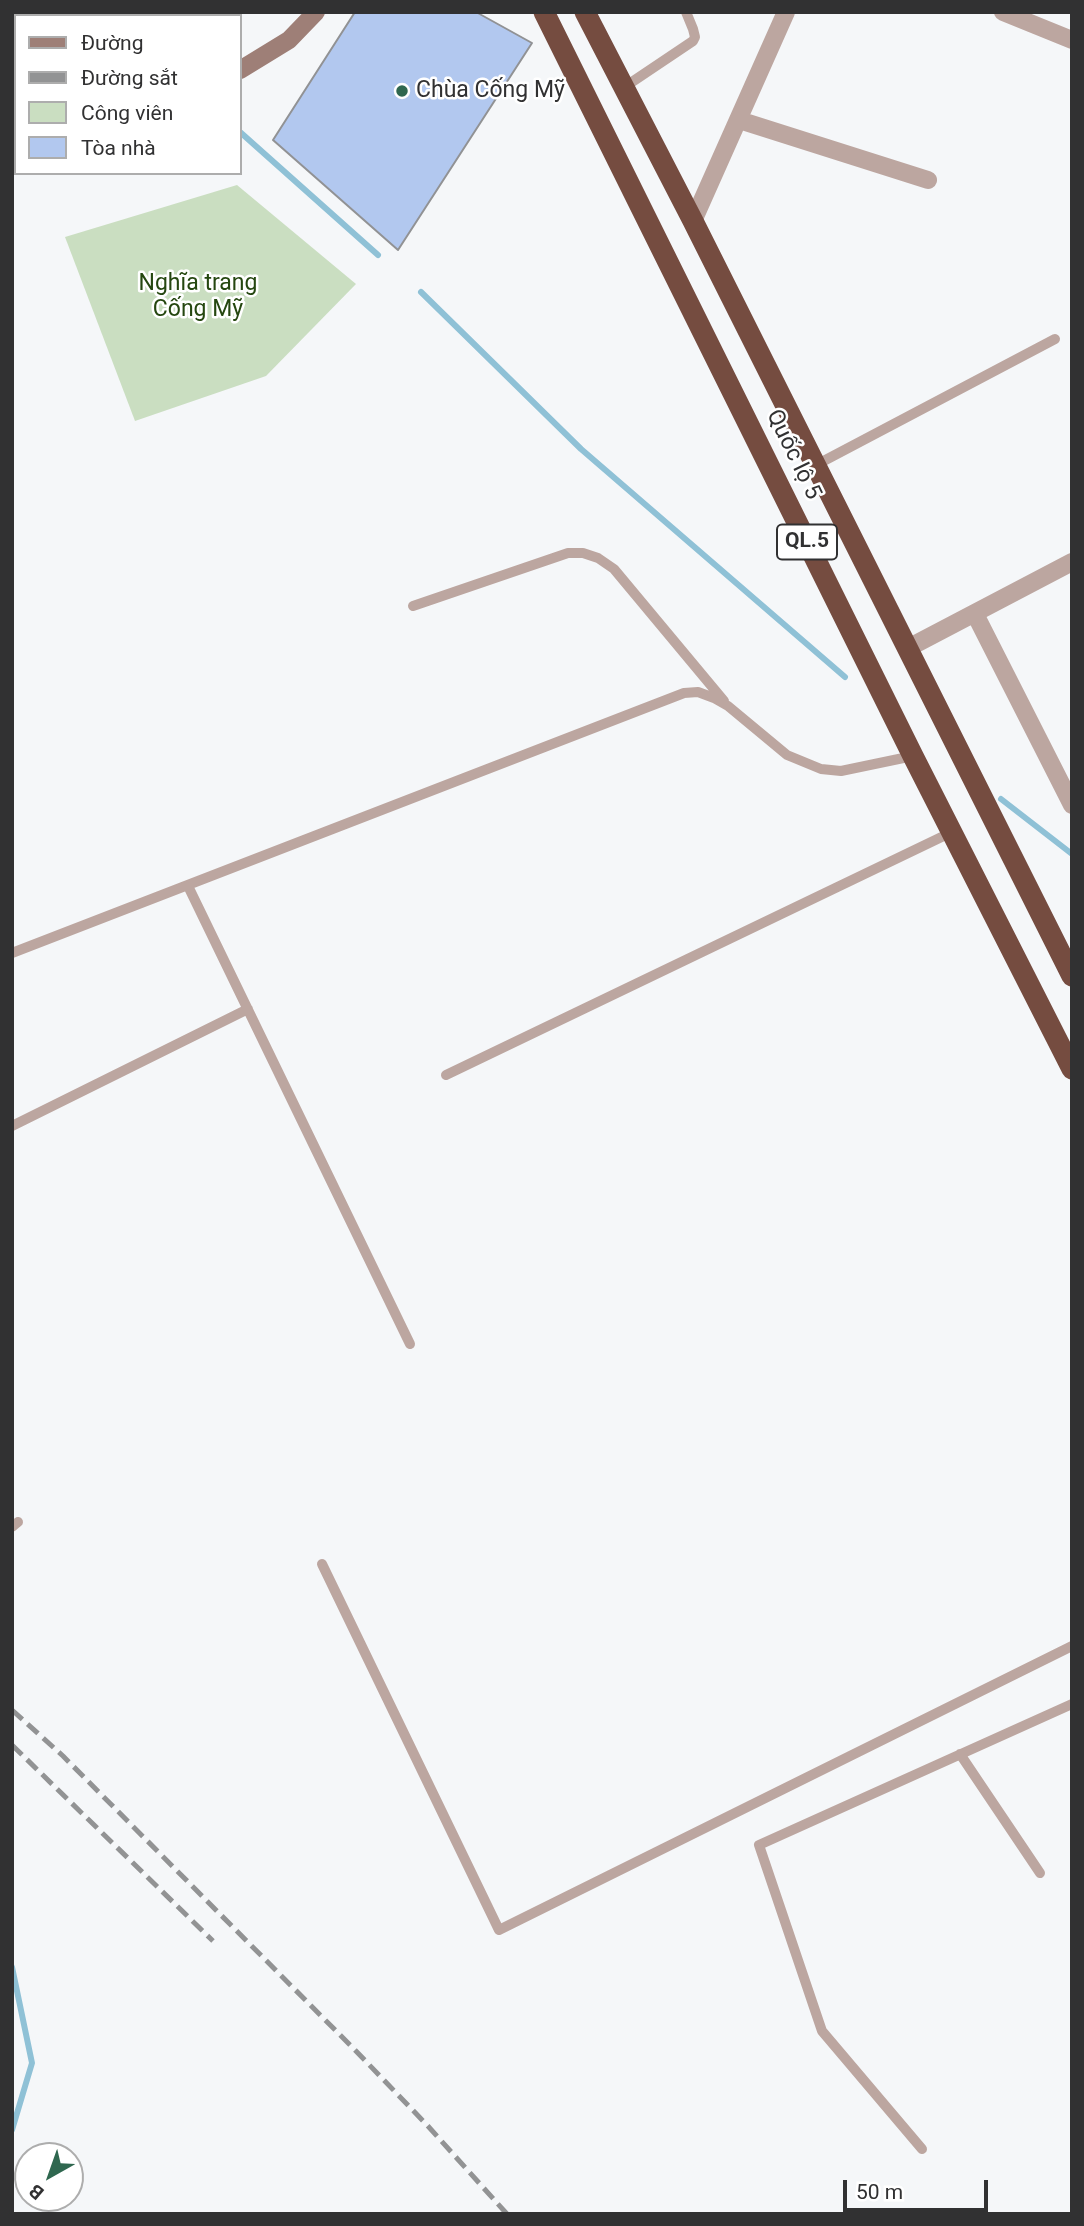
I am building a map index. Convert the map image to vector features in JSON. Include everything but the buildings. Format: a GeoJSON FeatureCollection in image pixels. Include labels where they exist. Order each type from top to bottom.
{"type":"FeatureCollection","features":[{"type":"Feature","properties":{"kind":"highway","name":"Quốc lộ 5"},"geometry":{"type":"LineString","coordinates":[[544,12],[913,756],[1072,1069]]}},
{"type":"Feature","properties":{"kind":"highway","name":"Quốc lộ 5"},"geometry":{"type":"LineString","coordinates":[[585,12],[693,221],[1072,976]]}},
{"type":"Feature","properties":{"kind":"street"},"geometry":{"type":"LineString","coordinates":[[242,69],[289,40],[316,12]]}},
{"type":"Feature","properties":{"kind":"street"},"geometry":{"type":"LineString","coordinates":[[693,221],[786,12]]}},
{"type":"Feature","properties":{"kind":"street"},"geometry":{"type":"LineString","coordinates":[[1003,12],[1072,40]]}},
{"type":"Feature","properties":{"kind":"street"},"geometry":{"type":"LineString","coordinates":[[242,51],[260,56]]}},
{"type":"Feature","properties":{"kind":"street"},"geometry":{"type":"LineString","coordinates":[[739,120],[928,180]]}},
{"type":"Feature","properties":{"kind":"street"},"geometry":{"type":"LineString","coordinates":[[908,648],[1072,562]]}},
{"type":"Feature","properties":{"kind":"street"},"geometry":{"type":"LineString","coordinates":[[975,614],[1072,805]]}},
{"type":"Feature","properties":{"kind":"lane"},"geometry":{"type":"LineString","coordinates":[[624,88],[693,41],[695,37],[686,12]]}},
{"type":"Feature","properties":{"kind":"lane"},"geometry":{"type":"LineString","coordinates":[[816,465],[1055,339]]}},
{"type":"Feature","properties":{"kind":"lane"},"geometry":{"type":"LineString","coordinates":[[413,606],[568,553],[583,553],[598,558],[614,569],[728,706],[787,755],[821,769],[841,771],[913,756]]}},
{"type":"Feature","properties":{"kind":"lane"},"geometry":{"type":"LineString","coordinates":[[12,953],[684,693],[698,692],[728,706]]}},
{"type":"Feature","properties":{"kind":"lane"},"geometry":{"type":"LineString","coordinates":[[446,1075],[952,832]]}},
{"type":"Feature","properties":{"kind":"lane"},"geometry":{"type":"LineString","coordinates":[[188,886],[410,1344]]}},
{"type":"Feature","properties":{"kind":"lane"},"geometry":{"type":"LineString","coordinates":[[12,1126],[248,1009]]}},
{"type":"Feature","properties":{"kind":"lane"},"geometry":{"type":"LineString","coordinates":[[322,1564],[499,1930],[1072,1646]]}},
{"type":"Feature","properties":{"kind":"lane"},"geometry":{"type":"LineString","coordinates":[[922,2149],[822,2031],[760,1846],[1072,1704]]}},
{"type":"Feature","properties":{"kind":"lane"},"geometry":{"type":"LineString","coordinates":[[960,1754],[1040,1873]]}},
{"type":"Feature","properties":{"kind":"green space","name":"Nghĩa trang Cống Mỹ"},"geometry":{"type":"Polygon","coordinates":[[[237,185],[356,284],[266,376],[135,421],[65,237],[237,185]]]}},
{"type":"Feature","properties":{"kind":"waterway"},"geometry":{"type":"LineString","coordinates":[[242,134],[378,255]]}},
{"type":"Feature","properties":{"kind":"waterway"},"geometry":{"type":"LineString","coordinates":[[421,292],[581,449],[845,677]]}},
{"type":"Feature","properties":{"kind":"waterway"},"geometry":{"type":"LineString","coordinates":[[1001,799],[1072,854]]}},
{"type":"Feature","properties":{"kind":"waterway"},"geometry":{"type":"LineString","coordinates":[[12,1967],[32,2063],[12,2130]]}},
{"type":"Feature","properties":{"kind":"railway"},"geometry":{"type":"LineString","coordinates":[[12,1710],[63,1756],[354,2049],[507,2214]]}},
{"type":"Feature","properties":{"kind":"railway"},"geometry":{"type":"LineString","coordinates":[[12,1745],[213,1941]]}},
{"type":"Feature","properties":{"kind":"place","name":"Chùa Cống Mỹ"},"geometry":{"type":"Point","coordinates":[402,91]}}]}
